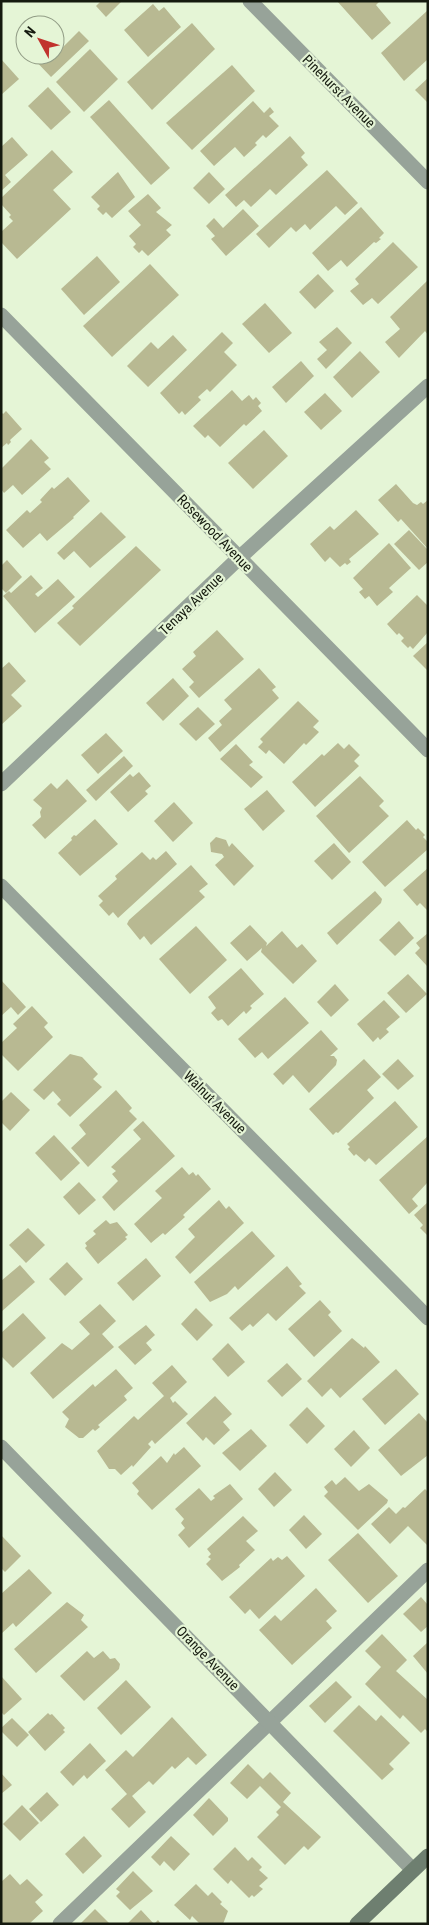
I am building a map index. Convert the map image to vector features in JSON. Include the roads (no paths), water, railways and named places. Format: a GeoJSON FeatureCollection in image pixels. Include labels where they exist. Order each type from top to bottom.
{"type":"FeatureCollection","features":[{"type":"Feature","properties":{"kind":"street","name":"Pinehurst Avenue"},"geometry":{"type":"LineString","coordinates":[[250,1],[428,182]]}},
{"type":"Feature","properties":{"kind":"street","name":"Rosewood Avenue"},"geometry":{"type":"LineString","coordinates":[[1,315],[428,750]]}},
{"type":"Feature","properties":{"kind":"street","name":"Tenaya Avenue"},"geometry":{"type":"LineString","coordinates":[[1,784],[239,558],[428,386]]}},
{"type":"Feature","properties":{"kind":"street","name":"Walnut Avenue"},"geometry":{"type":"LineString","coordinates":[[1,886],[428,1318]]}},
{"type":"Feature","properties":{"kind":"street","name":"Orange Avenue"},"geometry":{"type":"LineString","coordinates":[[1,1448],[413,1870]]}},
{"type":"Feature","properties":{"kind":"street"},"geometry":{"type":"LineString","coordinates":[[60,1924],[428,1570]]}},
{"type":"Feature","properties":{"kind":"street"},"geometry":{"type":"LineString","coordinates":[[357,1924],[428,1856]]}}]}
